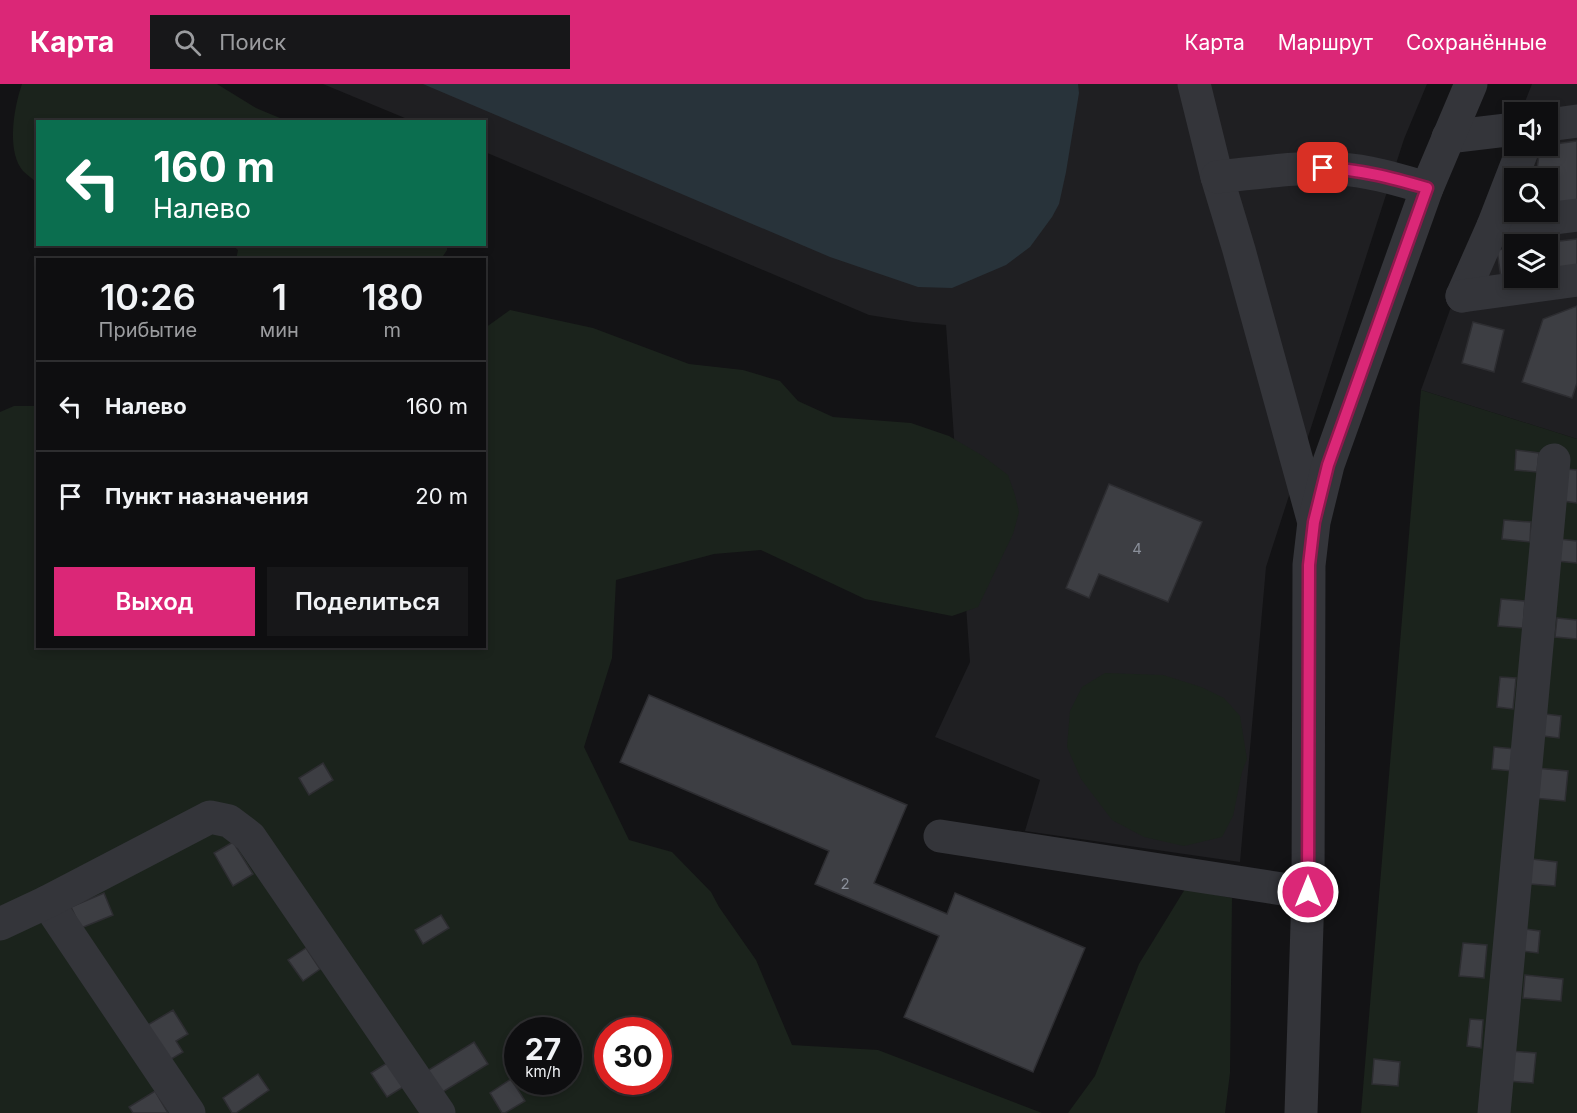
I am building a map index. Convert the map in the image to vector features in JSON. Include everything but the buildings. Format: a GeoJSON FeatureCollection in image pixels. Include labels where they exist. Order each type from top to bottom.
{"type":"FeatureCollection","features":[{"type":"Feature","properties":{"kind":"street"},"geometry":{"type":"LineString","coordinates":[[1194,84],[1217,177],[1314,522]]}},
{"type":"Feature","properties":{"kind":"street"},"geometry":{"type":"LineString","coordinates":[[1302,1113],[1308,892],[1309,565],[1314,522],[1328,465],[1427,188],[1471,84]]}},
{"type":"Feature","properties":{"kind":"street"},"geometry":{"type":"LineString","coordinates":[[1558,124],[1577,121]]}},
{"type":"Feature","properties":{"kind":"street"},"geometry":{"type":"LineString","coordinates":[[1448,137],[1504,130]]}},
{"type":"Feature","properties":{"kind":"street"},"geometry":{"type":"LineString","coordinates":[[1520,156],[1462,296],[1577,280]]}},
{"type":"Feature","properties":{"kind":"street"},"geometry":{"type":"LineString","coordinates":[[1217,177],[1304,168],[1342,169],[1382,176],[1427,188]]}},
{"type":"Feature","properties":{"kind":"street"},"geometry":{"type":"LineString","coordinates":[[1493,226],[1577,215]]}},
{"type":"Feature","properties":{"kind":"street"},"geometry":{"type":"LineString","coordinates":[[1494,1113],[1554,460]]}},
{"type":"Feature","properties":{"kind":"street"},"geometry":{"type":"LineString","coordinates":[[0,924],[210,817],[229,821],[250,837],[439,1113]]}},
{"type":"Feature","properties":{"kind":"street"},"geometry":{"type":"LineString","coordinates":[[940,836],[1308,892]]}},
{"type":"Feature","properties":{"kind":"street"},"geometry":{"type":"LineString","coordinates":[[47,902],[189,1113]]}},
{"type":"Feature","properties":{"kind":"shaded area"},"geometry":{"type":"Polygon","coordinates":[[[22,84],[217,84],[256,108],[285,120],[36,120],[36,182],[23,171],[15,152],[13,129],[16,104],[22,84]]]}},
{"type":"Feature","properties":{"kind":"shaded area"},"geometry":{"type":"Polygon","coordinates":[[[323,84],[1427,84],[1404,139],[1266,567],[1240,862],[1025,831],[1040,780],[935,737],[970,662],[946,325],[869,315],[486,152],[486,120],[410,120],[323,84]]]}},
{"type":"Feature","properties":{"kind":"shaded area"},"geometry":{"type":"Polygon","coordinates":[[[423,84],[1078,84],[1079,93],[1066,172],[1059,204],[1052,217],[1030,247],[1006,265],[952,288],[918,287],[830,257],[423,84]]]}},
{"type":"Feature","properties":{"kind":"shaded area"},"geometry":{"type":"Polygon","coordinates":[[[1532,84],[1577,84],[1577,439],[1421,390],[1506,156],[1558,156],[1558,102],[1525,102],[1532,84]]]}},
{"type":"Feature","properties":{"kind":"shaded area"},"geometry":{"type":"Polygon","coordinates":[[[233,246],[447,246],[442,258],[236,258],[238,250],[233,246]]]}},
{"type":"Feature","properties":{"kind":"shaded area"},"geometry":{"type":"Polygon","coordinates":[[[510,310],[593,328],[689,364],[743,370],[780,381],[798,401],[833,417],[911,423],[949,436],[983,456],[1008,475],[1019,512],[1013,534],[978,607],[952,616],[865,599],[761,550],[714,554],[616,580],[612,658],[584,747],[629,840],[672,852],[711,892],[756,960],[792,1045],[878,1050],[1042,1113],[0,1113],[0,412],[14,406],[36,406],[36,648],[486,648],[486,327],[510,310]]]}},
{"type":"Feature","properties":{"kind":"shaded area"},"geometry":{"type":"Polygon","coordinates":[[[1421,390],[1577,439],[1577,1113],[1361,1113],[1421,390]]]}},
{"type":"Feature","properties":{"kind":"shaded area"},"geometry":{"type":"Polygon","coordinates":[[[1105,673],[1163,675],[1201,687],[1224,698],[1240,716],[1247,759],[1233,816],[1222,837],[1184,846],[1144,837],[1112,820],[1081,779],[1067,747],[1070,711],[1082,687],[1105,673]]]}},
{"type":"Feature","properties":{"kind":"shaded area"},"geometry":{"type":"Polygon","coordinates":[[[1185,889],[1232,898],[1230,1073],[1225,1113],[1068,1113],[1095,1076],[1139,964],[1185,889]]]}},
{"type":"Feature","properties":{"kind":"route"},"geometry":{"type":"LineString","coordinates":[[1308,892],[1309,565],[1314,522],[1328,465],[1427,188],[1382,176],[1323,168]]}}]}
